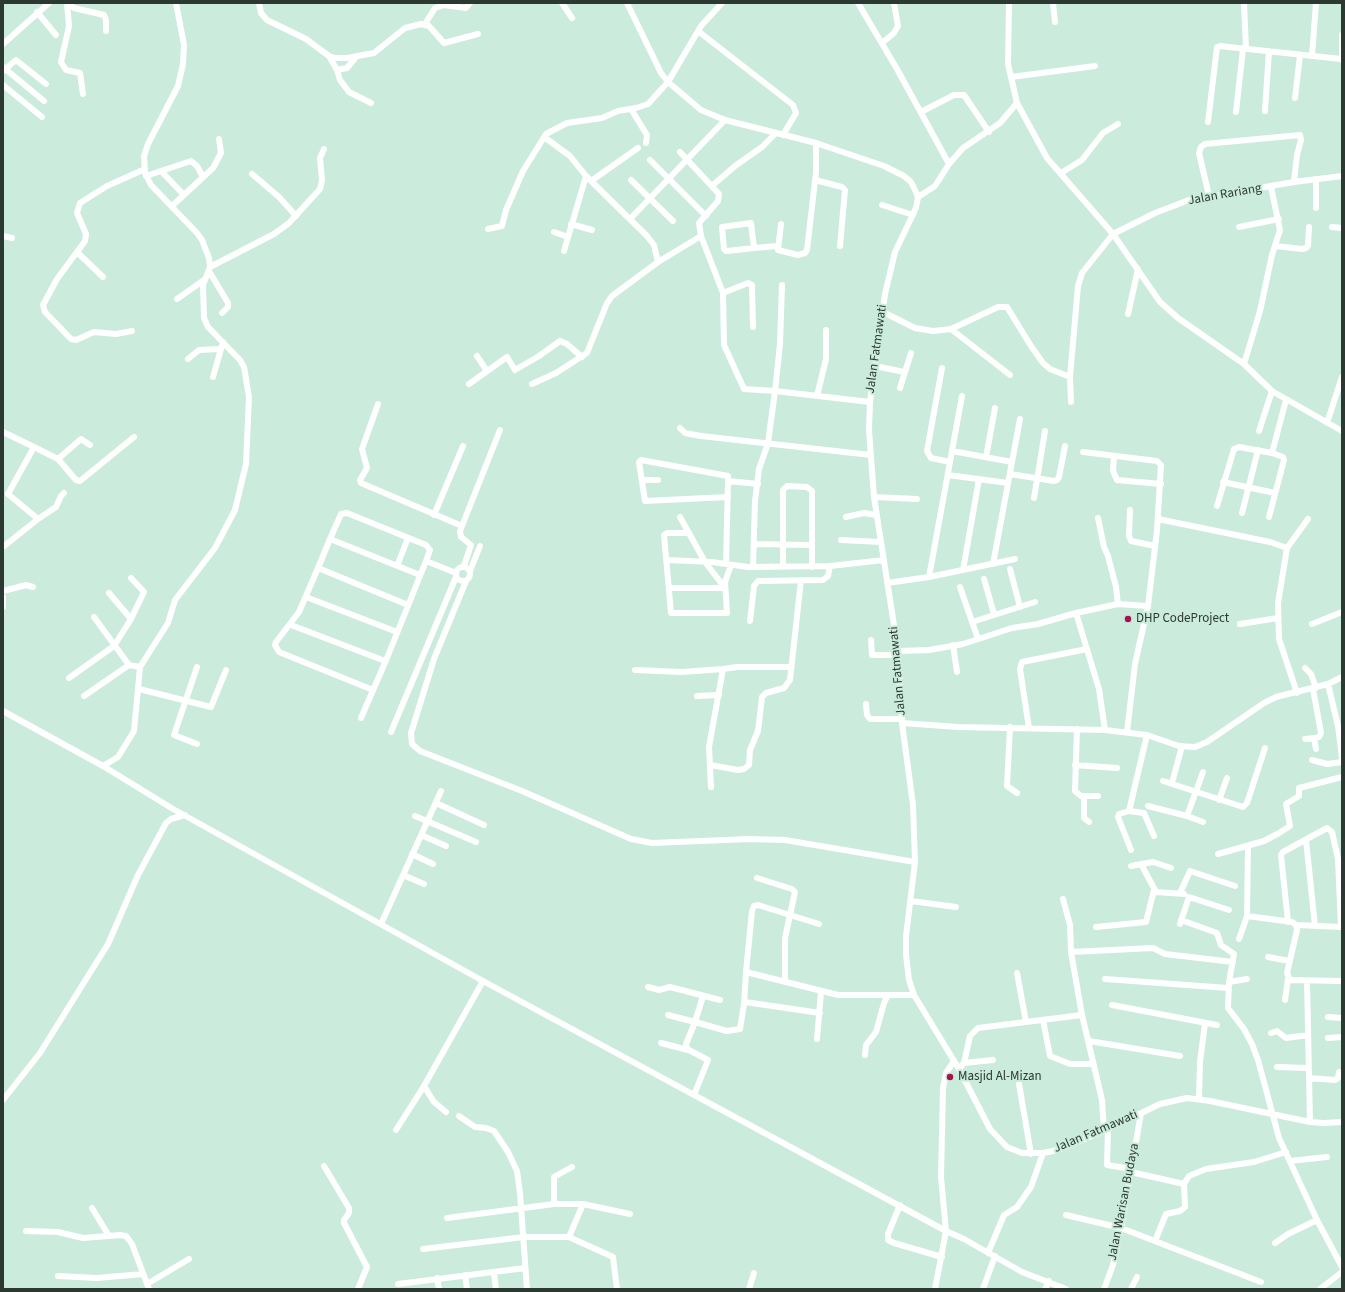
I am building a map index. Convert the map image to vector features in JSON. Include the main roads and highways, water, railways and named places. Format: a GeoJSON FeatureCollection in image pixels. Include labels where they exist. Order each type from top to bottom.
{"type":"FeatureCollection","features":[{"type":"Feature","properties":{"kind":"place","name":"DHP CodeProject"},"geometry":{"type":"Point","coordinates":[1128,619]}},
{"type":"Feature","properties":{"kind":"place","name":"Masjid Al-Mizan"},"geometry":{"type":"Point","coordinates":[950,1077]}}]}
